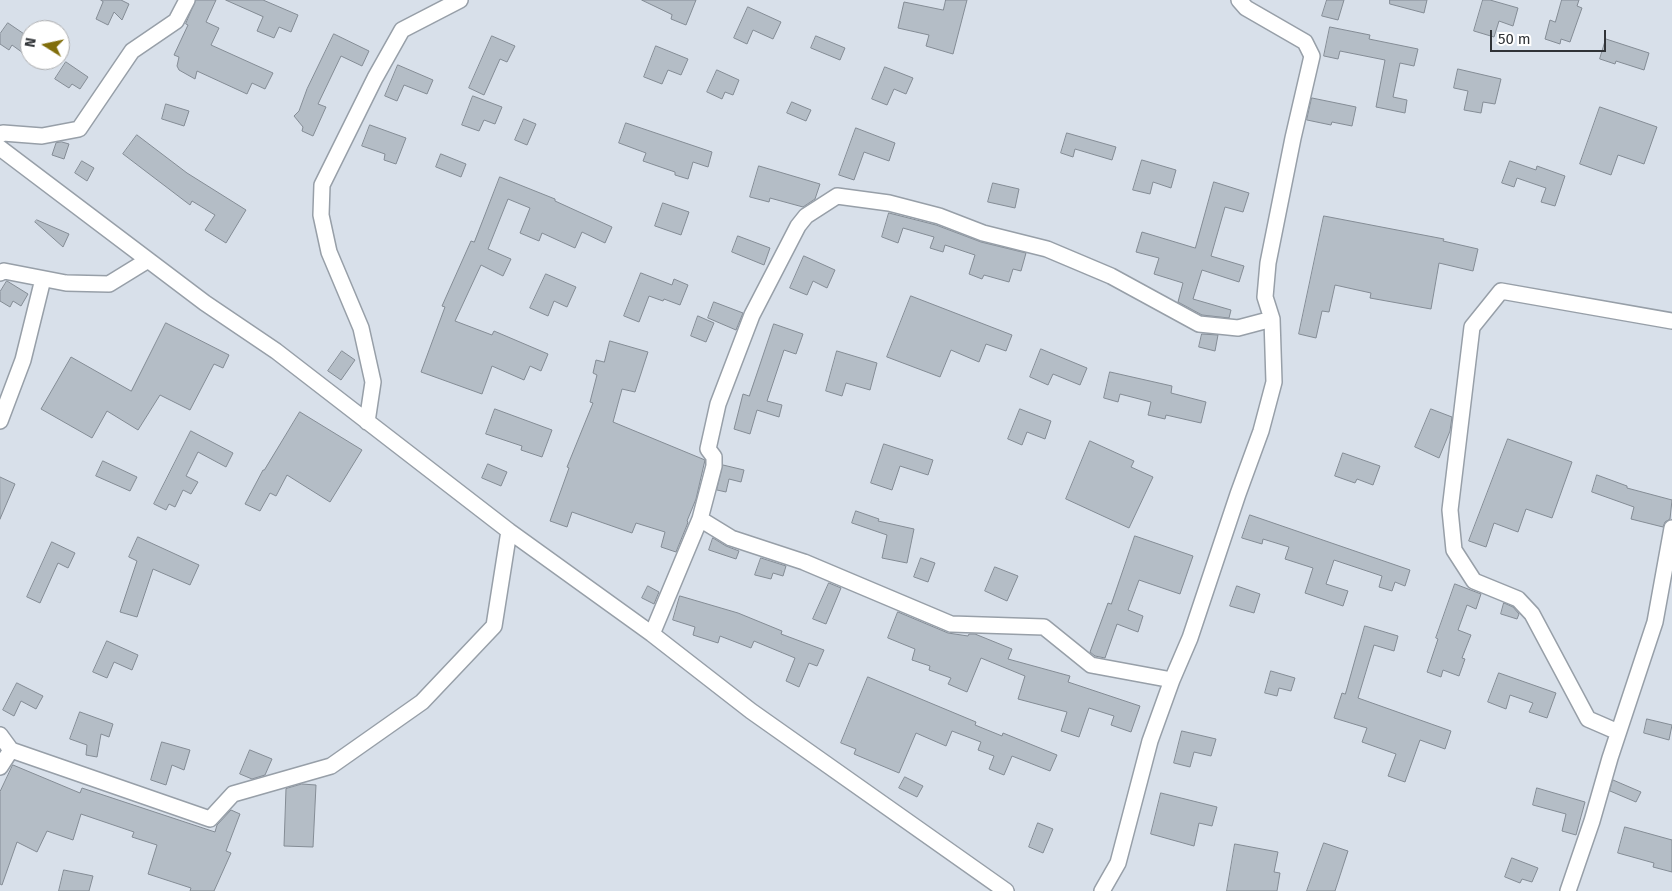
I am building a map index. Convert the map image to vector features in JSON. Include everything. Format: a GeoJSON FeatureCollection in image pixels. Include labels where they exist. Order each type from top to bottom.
{"type":"FeatureCollection","features":[{"type":"Feature","properties":{"kind":"street"},"geometry":{"type":"LineString","coordinates":[[0,135],[42,136],[79,129],[132,51],[176,21],[187,0]]}},
{"type":"Feature","properties":{"kind":"street"},"geometry":{"type":"LineString","coordinates":[[367,422],[373,382],[361,328],[329,252],[322,215],[322,185],[375,78],[402,30],[460,0]]}},
{"type":"Feature","properties":{"kind":"street"},"geometry":{"type":"LineString","coordinates":[[1102,891],[1118,863],[1150,741],[1172,680],[1190,638],[1261,431],[1274,382],[1272,319],[1265,297],[1268,263],[1293,138],[1312,56],[1305,42],[1246,8],[1239,0]]}},
{"type":"Feature","properties":{"kind":"street"},"geometry":{"type":"LineString","coordinates":[[0,148],[205,303],[276,351],[509,531],[652,634],[751,712],[1006,891]]}},
{"type":"Feature","properties":{"kind":"street"},"geometry":{"type":"LineString","coordinates":[[652,634],[700,519],[714,466],[714,458],[708,449],[718,404],[752,315],[798,226],[806,216],[837,196],[889,203],[939,216],[983,233],[1047,249],[1110,276],[1199,324],[1238,328],[1272,319]]}},
{"type":"Feature","properties":{"kind":"street"},"geometry":{"type":"LineString","coordinates":[[0,273],[4,271],[66,283],[109,284],[148,260]]}},
{"type":"Feature","properties":{"kind":"street"},"geometry":{"type":"LineString","coordinates":[[0,421],[23,360],[43,278]]}},
{"type":"Feature","properties":{"kind":"street"},"geometry":{"type":"LineString","coordinates":[[1618,732],[1588,719],[1532,614],[1518,599],[1474,581],[1454,550],[1450,510],[1472,327],[1501,291],[1672,321]]}},
{"type":"Feature","properties":{"kind":"street"},"geometry":{"type":"LineString","coordinates":[[700,519],[731,538],[804,562],[951,624],[1044,627],[1091,665],[1172,680]]}},
{"type":"Feature","properties":{"kind":"street"},"geometry":{"type":"LineString","coordinates":[[1568,891],[1655,622],[1672,528]]}},
{"type":"Feature","properties":{"kind":"street"},"geometry":{"type":"LineString","coordinates":[[0,735],[11,750],[210,819],[233,794],[331,766],[422,702],[494,626],[509,531]]}},
{"type":"Feature","properties":{"kind":"street"},"geometry":{"type":"LineString","coordinates":[[0,767],[11,750]]}},
{"type":"Feature","properties":{"kind":"building"},"geometry":{"type":"Polygon","coordinates":[[[101,0],[121,0],[129,4],[122,20],[114,12],[108,25],[96,19],[103,2],[101,0]]]}},
{"type":"Feature","properties":{"kind":"building"},"geometry":{"type":"Polygon","coordinates":[[[196,0],[216,0],[206,22],[219,28],[211,45],[273,73],[265,89],[252,83],[247,94],[197,71],[195,79],[179,70],[177,66],[179,57],[174,55],[188,25],[186,24],[196,0]]]}},
{"type":"Feature","properties":{"kind":"building"},"geometry":{"type":"Polygon","coordinates":[[[226,0],[263,0],[298,15],[291,32],[279,27],[274,38],[257,31],[263,17],[226,0]]]}},
{"type":"Feature","properties":{"kind":"building"},"geometry":{"type":"Polygon","coordinates":[[[642,0],[696,0],[686,25],[671,19],[672,15],[642,0]]]}},
{"type":"Feature","properties":{"kind":"building"},"geometry":{"type":"Polygon","coordinates":[[[946,0],[967,0],[953,54],[926,46],[929,35],[898,28],[904,2],[943,10],[946,0]]]}},
{"type":"Feature","properties":{"kind":"building"},"geometry":{"type":"Polygon","coordinates":[[[1327,0],[1344,0],[1338,20],[1322,16],[1327,0]]]}},
{"type":"Feature","properties":{"kind":"building"},"geometry":{"type":"Polygon","coordinates":[[[1390,0],[1427,0],[1424,13],[1390,4],[1390,0]]]}},
{"type":"Feature","properties":{"kind":"building"},"geometry":{"type":"Polygon","coordinates":[[[1483,0],[1490,0],[1518,8],[1513,26],[1499,21],[1494,37],[1474,31],[1483,0]]]}},
{"type":"Feature","properties":{"kind":"building"},"geometry":{"type":"Polygon","coordinates":[[[1562,0],[1579,0],[1577,6],[1582,8],[1570,42],[1561,39],[1560,44],[1545,39],[1550,20],[1555,22],[1562,0]]]}},
{"type":"Feature","properties":{"kind":"building"},"geometry":{"type":"Polygon","coordinates":[[[748,7],[781,22],[773,39],[753,30],[747,44],[734,38],[748,7]]]}},
{"type":"Feature","properties":{"kind":"building"},"geometry":{"type":"Polygon","coordinates":[[[8,23],[20,31],[20,51],[12,45],[9,50],[0,44],[0,34],[8,23]]]}},
{"type":"Feature","properties":{"kind":"building"},"geometry":{"type":"Polygon","coordinates":[[[1330,27],[1370,35],[1369,39],[1418,49],[1414,66],[1400,63],[1393,97],[1407,100],[1405,113],[1376,107],[1385,60],[1340,51],[1338,59],[1324,56],[1330,27]]]}},
{"type":"Feature","properties":{"kind":"building"},"geometry":{"type":"Polygon","coordinates":[[[334,34],[369,51],[362,66],[341,56],[318,104],[326,107],[313,136],[302,131],[303,127],[294,116],[299,111],[307,89],[334,34]]]}},
{"type":"Feature","properties":{"kind":"building"},"geometry":{"type":"Polygon","coordinates":[[[492,36],[515,46],[507,62],[500,59],[484,95],[469,88],[492,36]]]}},
{"type":"Feature","properties":{"kind":"building"},"geometry":{"type":"Polygon","coordinates":[[[816,36],[845,48],[840,60],[811,48],[816,36]]]}},
{"type":"Feature","properties":{"kind":"building"},"geometry":{"type":"Polygon","coordinates":[[[1606,39],[1649,53],[1644,70],[1616,61],[1615,64],[1600,59],[1606,39]]]}},
{"type":"Feature","properties":{"kind":"building"},"geometry":{"type":"Polygon","coordinates":[[[656,46],[688,59],[681,75],[668,70],[662,84],[644,77],[656,46]]]}},
{"type":"Feature","properties":{"kind":"building"},"geometry":{"type":"Polygon","coordinates":[[[70,65],[88,77],[80,89],[72,84],[69,88],[55,79],[61,70],[70,70],[70,65]]]}},
{"type":"Feature","properties":{"kind":"building"},"geometry":{"type":"Polygon","coordinates":[[[398,65],[433,80],[427,94],[404,85],[397,101],[385,96],[398,65]]]}},
{"type":"Feature","properties":{"kind":"building"},"geometry":{"type":"Polygon","coordinates":[[[885,67],[913,78],[906,94],[894,89],[887,105],[872,99],[885,67]]]}},
{"type":"Feature","properties":{"kind":"building"},"geometry":{"type":"Polygon","coordinates":[[[1458,69],[1501,79],[1495,104],[1483,102],[1481,113],[1464,110],[1468,91],[1454,88],[1458,69]]]}},
{"type":"Feature","properties":{"kind":"building"},"geometry":{"type":"Polygon","coordinates":[[[717,70],[739,80],[733,95],[725,92],[722,99],[707,92],[717,70]]]}},
{"type":"Feature","properties":{"kind":"building"},"geometry":{"type":"Polygon","coordinates":[[[473,96],[502,107],[495,124],[484,120],[479,131],[462,125],[473,96]]]}},
{"type":"Feature","properties":{"kind":"building"},"geometry":{"type":"Polygon","coordinates":[[[1312,98],[1356,107],[1352,126],[1332,122],[1331,125],[1307,120],[1312,98]]]}},
{"type":"Feature","properties":{"kind":"building"},"geometry":{"type":"Polygon","coordinates":[[[792,102],[811,110],[806,121],[787,113],[792,102]]]}},
{"type":"Feature","properties":{"kind":"building"},"geometry":{"type":"Polygon","coordinates":[[[166,104],[189,111],[184,126],[162,119],[166,104]]]}},
{"type":"Feature","properties":{"kind":"building"},"geometry":{"type":"Polygon","coordinates":[[[1600,107],[1657,127],[1644,164],[1618,155],[1611,175],[1580,164],[1600,107]]]}},
{"type":"Feature","properties":{"kind":"building"},"geometry":{"type":"Polygon","coordinates":[[[524,119],[536,124],[527,145],[515,140],[524,119]]]}},
{"type":"Feature","properties":{"kind":"building"},"geometry":{"type":"Polygon","coordinates":[[[626,123],[712,152],[708,167],[693,162],[688,179],[675,175],[675,172],[643,161],[646,153],[619,143],[626,123]]]}},
{"type":"Feature","properties":{"kind":"building"},"geometry":{"type":"Polygon","coordinates":[[[370,125],[406,138],[396,164],[384,160],[385,154],[362,146],[370,125]]]}},
{"type":"Feature","properties":{"kind":"building"},"geometry":{"type":"Polygon","coordinates":[[[856,128],[895,143],[889,161],[864,152],[854,180],[839,175],[856,128]]]}},
{"type":"Feature","properties":{"kind":"building"},"geometry":{"type":"Polygon","coordinates":[[[1067,133],[1116,147],[1112,160],[1075,149],[1073,157],[1061,153],[1067,133]]]}},
{"type":"Feature","properties":{"kind":"building"},"geometry":{"type":"Polygon","coordinates":[[[137,135],[187,173],[246,210],[226,243],[205,230],[215,215],[192,201],[190,205],[123,154],[137,135]]]}},
{"type":"Feature","properties":{"kind":"building"},"geometry":{"type":"Polygon","coordinates":[[[56,143],[69,144],[64,159],[52,155],[56,143]]]}},
{"type":"Feature","properties":{"kind":"building"},"geometry":{"type":"Polygon","coordinates":[[[441,154],[466,164],[461,177],[436,167],[441,154]]]}},
{"type":"Feature","properties":{"kind":"building"},"geometry":{"type":"Polygon","coordinates":[[[1142,160],[1176,170],[1171,188],[1153,182],[1150,194],[1133,190],[1142,160]]]}},
{"type":"Feature","properties":{"kind":"building"},"geometry":{"type":"Polygon","coordinates":[[[82,161],[94,168],[87,181],[75,173],[82,161]]]}},
{"type":"Feature","properties":{"kind":"building"},"geometry":{"type":"Polygon","coordinates":[[[1510,161],[1536,170],[1537,166],[1565,176],[1555,206],[1541,202],[1546,188],[1517,178],[1514,187],[1502,183],[1510,161]]]}},
{"type":"Feature","properties":{"kind":"building"},"geometry":{"type":"Polygon","coordinates":[[[759,166],[820,184],[815,199],[803,207],[770,198],[769,202],[750,197],[759,166]]]}},
{"type":"Feature","properties":{"kind":"building"},"geometry":{"type":"Polygon","coordinates":[[[500,177],[555,199],[555,201],[612,227],[605,243],[582,232],[575,248],[542,233],[539,241],[520,233],[530,208],[508,199],[488,249],[511,259],[503,276],[481,265],[455,321],[492,335],[494,331],[548,354],[541,371],[530,366],[524,380],[492,366],[482,394],[421,372],[445,307],[442,306],[471,241],[474,242],[500,177]]]}},
{"type":"Feature","properties":{"kind":"building"},"geometry":{"type":"Polygon","coordinates":[[[1214,182],[1249,193],[1243,212],[1225,207],[1211,256],[1244,266],[1239,282],[1202,270],[1193,299],[1231,310],[1229,318],[1202,315],[1178,302],[1183,283],[1154,274],[1159,258],[1136,252],[1142,232],[1195,248],[1214,182]]]}},
{"type":"Feature","properties":{"kind":"building"},"geometry":{"type":"Polygon","coordinates":[[[993,183],[1019,189],[1015,208],[988,202],[993,183]]]}},
{"type":"Feature","properties":{"kind":"building"},"geometry":{"type":"Polygon","coordinates":[[[663,203],[689,212],[681,235],[655,226],[663,203]]]}},
{"type":"Feature","properties":{"kind":"building"},"geometry":{"type":"Polygon","coordinates":[[[889,213],[936,225],[981,242],[1026,253],[1021,271],[1013,269],[1009,282],[984,275],[982,279],[969,274],[975,255],[945,245],[943,252],[930,248],[934,237],[903,228],[898,243],[882,237],[889,213]]]}},
{"type":"Feature","properties":{"kind":"building"},"geometry":{"type":"Polygon","coordinates":[[[1324,216],[1444,239],[1443,241],[1478,249],[1473,271],[1439,263],[1431,309],[1370,298],[1371,293],[1335,285],[1329,312],[1322,311],[1316,338],[1299,334],[1324,216]]]}},
{"type":"Feature","properties":{"kind":"building"},"geometry":{"type":"Polygon","coordinates":[[[37,220],[69,234],[63,247],[35,222],[37,220]]]}},
{"type":"Feature","properties":{"kind":"building"},"geometry":{"type":"Polygon","coordinates":[[[738,236],[770,248],[764,265],[732,252],[738,236]]]}},
{"type":"Feature","properties":{"kind":"building"},"geometry":{"type":"Polygon","coordinates":[[[804,256],[835,270],[827,288],[813,281],[807,295],[790,288],[804,256]]]}},
{"type":"Feature","properties":{"kind":"building"},"geometry":{"type":"Polygon","coordinates":[[[641,273],[672,285],[674,279],[688,285],[680,305],[649,296],[639,322],[624,316],[641,273]]]}},
{"type":"Feature","properties":{"kind":"building"},"geometry":{"type":"Polygon","coordinates":[[[546,274],[576,287],[567,307],[554,301],[548,316],[530,308],[546,274]]]}},
{"type":"Feature","properties":{"kind":"building"},"geometry":{"type":"Polygon","coordinates":[[[7,281],[28,294],[21,306],[13,301],[10,307],[0,301],[0,292],[7,281]]]}},
{"type":"Feature","properties":{"kind":"building"},"geometry":{"type":"Polygon","coordinates":[[[911,296],[1012,335],[1006,351],[986,344],[979,362],[951,350],[940,377],[887,357],[911,296]]]}},
{"type":"Feature","properties":{"kind":"building"},"geometry":{"type":"Polygon","coordinates":[[[714,302],[743,313],[736,330],[708,318],[714,302]]]}},
{"type":"Feature","properties":{"kind":"building"},"geometry":{"type":"Polygon","coordinates":[[[698,316],[714,323],[706,342],[691,336],[698,316]]]}},
{"type":"Feature","properties":{"kind":"building"},"geometry":{"type":"Polygon","coordinates":[[[166,323],[229,355],[223,368],[214,364],[190,410],[160,395],[138,430],[107,411],[92,438],[41,409],[71,357],[131,391],[166,323]]]}},
{"type":"Feature","properties":{"kind":"building"},"geometry":{"type":"Polygon","coordinates":[[[774,324],[803,334],[796,354],[784,350],[767,401],[782,405],[779,417],[757,410],[750,434],[734,429],[743,394],[749,396],[774,324]]]}},
{"type":"Feature","properties":{"kind":"building"},"geometry":{"type":"Polygon","coordinates":[[[1202,334],[1218,335],[1215,351],[1199,347],[1202,334]]]}},
{"type":"Feature","properties":{"kind":"building"},"geometry":{"type":"Polygon","coordinates":[[[610,341],[648,352],[635,392],[622,389],[613,422],[705,460],[696,499],[676,552],[661,547],[665,532],[636,523],[632,533],[572,512],[567,527],[550,521],[569,468],[567,467],[593,403],[590,402],[597,375],[593,373],[596,360],[604,362],[610,341]]]}},
{"type":"Feature","properties":{"kind":"building"},"geometry":{"type":"Polygon","coordinates":[[[1041,349],[1087,368],[1080,385],[1053,374],[1048,385],[1030,377],[1041,349]]]}},
{"type":"Feature","properties":{"kind":"building"},"geometry":{"type":"Polygon","coordinates":[[[342,351],[355,360],[341,380],[328,371],[342,351]]]}},
{"type":"Feature","properties":{"kind":"building"},"geometry":{"type":"Polygon","coordinates":[[[837,351],[877,363],[870,390],[846,383],[842,396],[826,391],[837,351]]]}},
{"type":"Feature","properties":{"kind":"building"},"geometry":{"type":"Polygon","coordinates":[[[1110,372],[1172,386],[1171,393],[1206,402],[1201,423],[1166,415],[1165,419],[1148,415],[1151,402],[1120,394],[1118,402],[1104,398],[1110,372]]]}},
{"type":"Feature","properties":{"kind":"building"},"geometry":{"type":"Polygon","coordinates":[[[495,409],[552,430],[542,457],[521,450],[522,446],[486,434],[495,409]]]}},
{"type":"Feature","properties":{"kind":"building"},"geometry":{"type":"Polygon","coordinates":[[[1020,409],[1051,421],[1045,439],[1027,432],[1022,445],[1008,439],[1020,409]]]}},
{"type":"Feature","properties":{"kind":"building"},"geometry":{"type":"Polygon","coordinates":[[[1431,409],[1452,417],[1450,431],[1439,458],[1415,447],[1431,409]]]}},
{"type":"Feature","properties":{"kind":"building"},"geometry":{"type":"Polygon","coordinates":[[[300,412],[362,450],[330,502],[287,475],[276,496],[270,493],[260,511],[245,504],[263,470],[300,412]]]}},
{"type":"Feature","properties":{"kind":"building"},"geometry":{"type":"Polygon","coordinates":[[[191,431],[233,453],[226,467],[198,452],[186,476],[198,482],[191,494],[183,490],[175,507],[169,504],[166,510],[154,504],[191,431]]]}},
{"type":"Feature","properties":{"kind":"building"},"geometry":{"type":"Polygon","coordinates":[[[1508,439],[1572,462],[1552,518],[1526,509],[1518,532],[1494,523],[1486,547],[1469,541],[1508,439]]]}},
{"type":"Feature","properties":{"kind":"building"},"geometry":{"type":"Polygon","coordinates":[[[1090,441],[1134,461],[1131,467],[1153,477],[1129,528],[1066,499],[1090,441]]]}},
{"type":"Feature","properties":{"kind":"building"},"geometry":{"type":"Polygon","coordinates":[[[884,444],[933,460],[928,475],[900,466],[892,490],[871,483],[884,444]]]}},
{"type":"Feature","properties":{"kind":"building"},"geometry":{"type":"Polygon","coordinates":[[[1343,453],[1380,466],[1373,485],[1357,479],[1355,483],[1335,476],[1343,453]]]}},
{"type":"Feature","properties":{"kind":"building"},"geometry":{"type":"Polygon","coordinates":[[[103,461],[137,477],[130,491],[96,476],[103,461]]]}},
{"type":"Feature","properties":{"kind":"building"},"geometry":{"type":"Polygon","coordinates":[[[488,464],[507,472],[501,486],[482,478],[488,464]]]}},
{"type":"Feature","properties":{"kind":"building"},"geometry":{"type":"Polygon","coordinates":[[[723,465],[744,470],[741,482],[729,479],[726,492],[717,490],[723,465]]]}},
{"type":"Feature","properties":{"kind":"building"},"geometry":{"type":"Polygon","coordinates":[[[1597,475],[1627,486],[1627,488],[1672,500],[1670,519],[1665,522],[1663,527],[1631,519],[1634,507],[1592,492],[1597,475]]]}},
{"type":"Feature","properties":{"kind":"building"},"geometry":{"type":"Polygon","coordinates":[[[0,477],[15,484],[0,519],[0,477]]]}},
{"type":"Feature","properties":{"kind":"building"},"geometry":{"type":"Polygon","coordinates":[[[856,511],[879,519],[878,521],[914,529],[907,563],[882,558],[887,535],[852,523],[856,511]]]}},
{"type":"Feature","properties":{"kind":"building"},"geometry":{"type":"Polygon","coordinates":[[[1250,515],[1410,570],[1405,586],[1395,582],[1392,591],[1379,587],[1382,576],[1334,560],[1326,584],[1348,591],[1343,606],[1305,593],[1313,568],[1285,559],[1289,547],[1263,539],[1262,544],[1242,538],[1250,515]]]}},
{"type":"Feature","properties":{"kind":"building"},"geometry":{"type":"Polygon","coordinates":[[[1135,536],[1193,556],[1180,594],[1139,580],[1128,610],[1143,616],[1138,632],[1117,624],[1105,658],[1095,656],[1090,652],[1108,603],[1111,604],[1135,536]]]}},
{"type":"Feature","properties":{"kind":"building"},"geometry":{"type":"Polygon","coordinates":[[[138,537],[199,565],[190,585],[153,569],[137,617],[120,612],[137,561],[129,557],[138,537]]]}},
{"type":"Feature","properties":{"kind":"building"},"geometry":{"type":"Polygon","coordinates":[[[713,538],[739,551],[736,559],[709,550],[713,538]]]}},
{"type":"Feature","properties":{"kind":"building"},"geometry":{"type":"Polygon","coordinates":[[[52,542],[75,553],[68,568],[58,563],[40,603],[27,597],[52,542]]]}},
{"type":"Feature","properties":{"kind":"building"},"geometry":{"type":"Polygon","coordinates":[[[761,558],[786,566],[783,576],[773,573],[771,579],[755,575],[761,558]]]}},
{"type":"Feature","properties":{"kind":"building"},"geometry":{"type":"Polygon","coordinates":[[[921,558],[935,563],[928,582],[914,577],[921,558]]]}},
{"type":"Feature","properties":{"kind":"building"},"geometry":{"type":"Polygon","coordinates":[[[995,567],[1018,576],[1007,601],[985,591],[995,567]]]}},
{"type":"Feature","properties":{"kind":"building"},"geometry":{"type":"Polygon","coordinates":[[[829,583],[841,588],[826,624],[813,619],[829,583]]]}},
{"type":"Feature","properties":{"kind":"building"},"geometry":{"type":"Polygon","coordinates":[[[1455,584],[1481,594],[1476,609],[1467,605],[1458,630],[1471,635],[1462,658],[1465,659],[1459,676],[1443,670],[1441,677],[1427,672],[1438,639],[1436,638],[1455,584]]]}},
{"type":"Feature","properties":{"kind":"building"},"geometry":{"type":"Polygon","coordinates":[[[648,586],[659,592],[654,604],[642,598],[648,586]]]}},
{"type":"Feature","properties":{"kind":"building"},"geometry":{"type":"Polygon","coordinates":[[[1237,586],[1260,594],[1254,613],[1230,606],[1237,586]]]}},
{"type":"Feature","properties":{"kind":"building"},"geometry":{"type":"Polygon","coordinates":[[[680,596],[738,613],[782,631],[781,634],[824,650],[817,666],[809,663],[799,687],[786,681],[795,658],[754,641],[751,648],[720,636],[718,643],[693,635],[695,627],[673,620],[680,596]]]}},
{"type":"Feature","properties":{"kind":"building"},"geometry":{"type":"Polygon","coordinates":[[[1504,603],[1513,607],[1519,614],[1517,619],[1501,614],[1504,603]]]}},
{"type":"Feature","properties":{"kind":"building"},"geometry":{"type":"Polygon","coordinates":[[[898,612],[948,633],[968,636],[969,634],[975,634],[1012,649],[1008,659],[1070,676],[1068,682],[1140,706],[1131,732],[1111,725],[1114,716],[1089,708],[1079,737],[1061,731],[1067,712],[1018,699],[1025,676],[981,658],[967,692],[948,684],[951,678],[929,670],[930,666],[912,660],[915,649],[888,638],[898,612]]]}},
{"type":"Feature","properties":{"kind":"building"},"geometry":{"type":"Polygon","coordinates":[[[1365,626],[1398,636],[1394,651],[1374,645],[1358,698],[1451,731],[1445,749],[1420,740],[1405,782],[1388,776],[1396,754],[1362,742],[1367,728],[1334,718],[1342,693],[1345,694],[1365,626]]]}},
{"type":"Feature","properties":{"kind":"building"},"geometry":{"type":"Polygon","coordinates":[[[107,641],[138,655],[132,670],[114,662],[107,678],[93,672],[107,641]]]}},
{"type":"Feature","properties":{"kind":"building"},"geometry":{"type":"Polygon","coordinates":[[[1271,671],[1295,678],[1291,691],[1279,688],[1277,696],[1265,693],[1271,671]]]}},
{"type":"Feature","properties":{"kind":"building"},"geometry":{"type":"Polygon","coordinates":[[[1499,673],[1556,693],[1547,718],[1529,712],[1533,703],[1510,695],[1506,709],[1488,702],[1499,673]]]}},
{"type":"Feature","properties":{"kind":"building"},"geometry":{"type":"Polygon","coordinates":[[[868,677],[976,722],[975,725],[1002,736],[1003,733],[1057,755],[1050,771],[1012,756],[1004,775],[989,769],[994,756],[978,750],[981,742],[952,731],[946,746],[916,733],[899,773],[854,754],[856,749],[841,743],[868,677]]]}},
{"type":"Feature","properties":{"kind":"building"},"geometry":{"type":"Polygon","coordinates":[[[17,683],[43,696],[36,709],[21,701],[14,716],[3,710],[17,683]]]}},
{"type":"Feature","properties":{"kind":"building"},"geometry":{"type":"Polygon","coordinates":[[[80,712],[113,724],[109,737],[101,734],[97,757],[86,755],[87,745],[70,739],[80,712]]]}},
{"type":"Feature","properties":{"kind":"building"},"geometry":{"type":"Polygon","coordinates":[[[1647,719],[1672,725],[1669,740],[1644,733],[1647,719]]]}},
{"type":"Feature","properties":{"kind":"building"},"geometry":{"type":"Polygon","coordinates":[[[1182,731],[1216,739],[1211,756],[1194,752],[1190,767],[1174,763],[1182,731]]]}},
{"type":"Feature","properties":{"kind":"building"},"geometry":{"type":"Polygon","coordinates":[[[162,742],[190,750],[184,770],[172,765],[166,785],[151,780],[162,742]]]}},
{"type":"Feature","properties":{"kind":"building"},"geometry":{"type":"Polygon","coordinates":[[[250,750],[272,759],[265,775],[252,779],[240,774],[250,750]]]}},
{"type":"Feature","properties":{"kind":"building"},"geometry":{"type":"Polygon","coordinates":[[[13,765],[80,793],[82,788],[215,832],[217,825],[231,810],[240,814],[226,851],[231,853],[214,891],[190,891],[191,888],[148,874],[157,845],[132,837],[134,832],[81,814],[73,840],[47,831],[37,852],[17,842],[2,885],[0,884],[0,792],[13,765]]]}},
{"type":"Feature","properties":{"kind":"building"},"geometry":{"type":"Polygon","coordinates":[[[905,777],[923,786],[917,797],[899,788],[905,777]]]}},
{"type":"Feature","properties":{"kind":"building"},"geometry":{"type":"Polygon","coordinates":[[[1613,780],[1641,792],[1636,802],[1610,791],[1613,780]]]}},
{"type":"Feature","properties":{"kind":"building"},"geometry":{"type":"Polygon","coordinates":[[[302,784],[316,785],[313,847],[284,846],[286,789],[302,784]]]}},
{"type":"Feature","properties":{"kind":"building"},"geometry":{"type":"Polygon","coordinates":[[[1537,788],[1585,802],[1576,835],[1562,831],[1566,814],[1533,805],[1537,788]]]}},
{"type":"Feature","properties":{"kind":"building"},"geometry":{"type":"Polygon","coordinates":[[[1161,793],[1217,807],[1212,826],[1199,823],[1194,846],[1151,834],[1161,793]]]}},
{"type":"Feature","properties":{"kind":"building"},"geometry":{"type":"Polygon","coordinates":[[[1038,823],[1053,829],[1043,853],[1029,847],[1038,823]]]}},
{"type":"Feature","properties":{"kind":"building"},"geometry":{"type":"Polygon","coordinates":[[[1625,827],[1672,840],[1672,872],[1653,867],[1654,863],[1618,853],[1625,827]]]}},
{"type":"Feature","properties":{"kind":"building"},"geometry":{"type":"Polygon","coordinates":[[[1324,843],[1348,851],[1335,891],[1307,891],[1324,843]]]}},
{"type":"Feature","properties":{"kind":"building"},"geometry":{"type":"Polygon","coordinates":[[[1235,844],[1278,852],[1274,872],[1280,873],[1277,891],[1227,891],[1235,844]]]}},
{"type":"Feature","properties":{"kind":"building"},"geometry":{"type":"Polygon","coordinates":[[[1512,858],[1538,868],[1532,882],[1522,879],[1520,883],[1505,877],[1512,858]]]}},
{"type":"Feature","properties":{"kind":"building"},"geometry":{"type":"Polygon","coordinates":[[[64,870],[93,876],[89,891],[59,891],[64,870]]]}}]}
